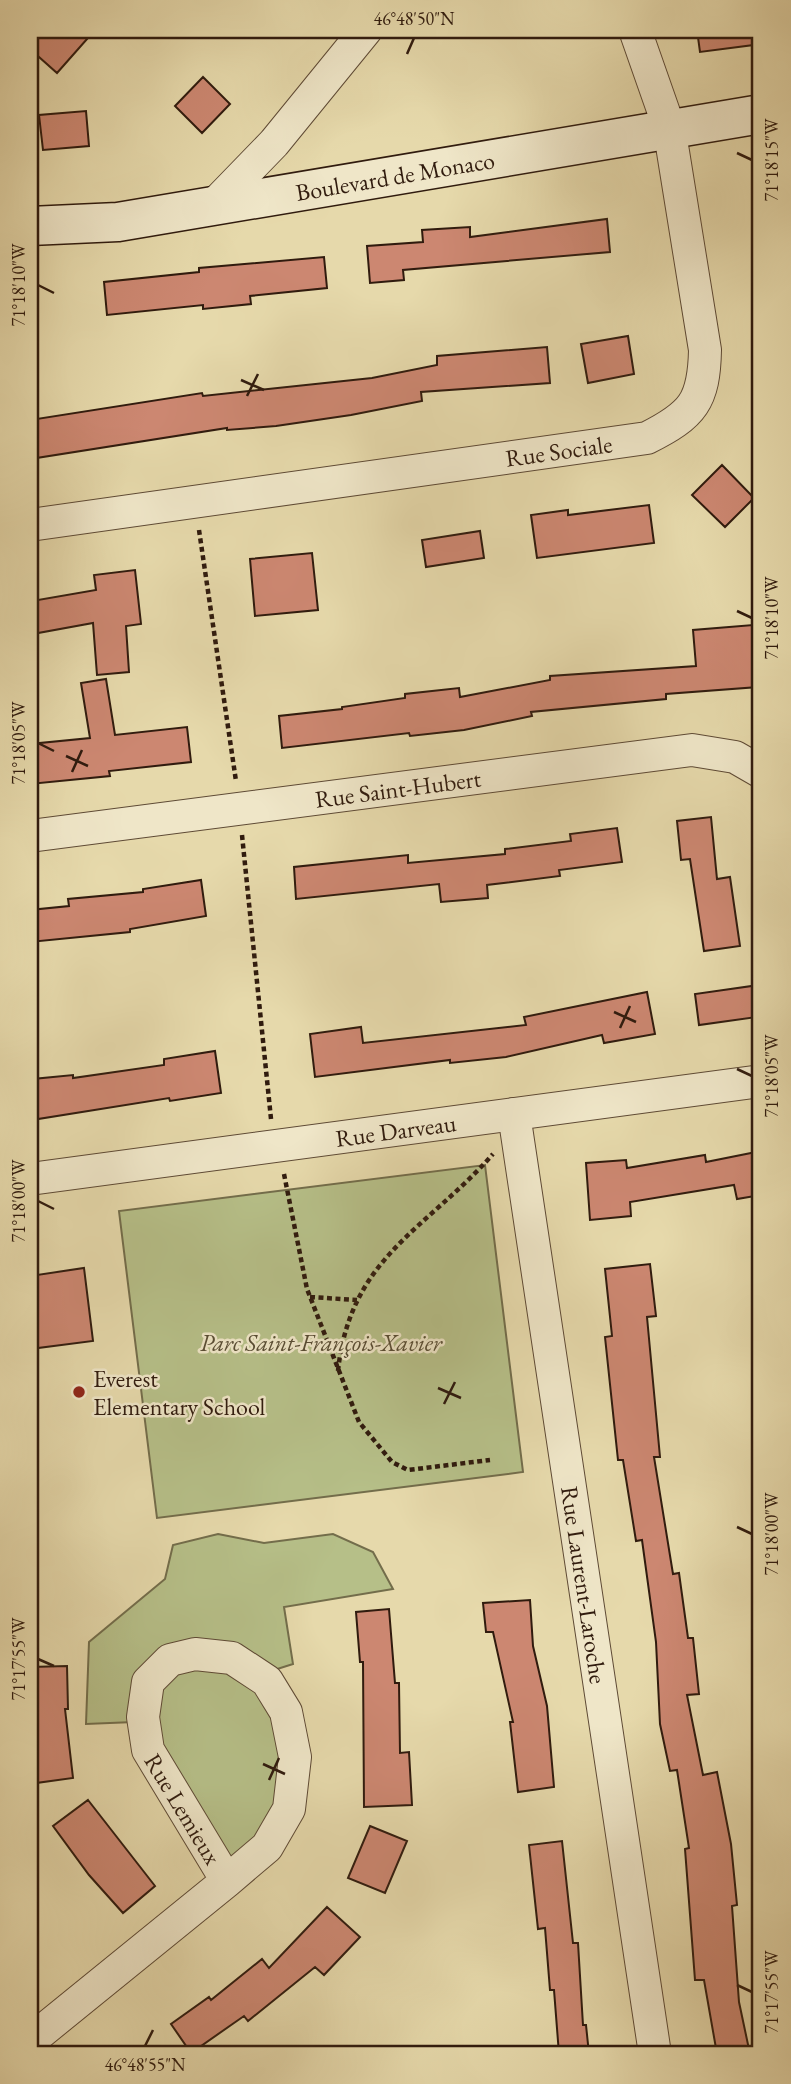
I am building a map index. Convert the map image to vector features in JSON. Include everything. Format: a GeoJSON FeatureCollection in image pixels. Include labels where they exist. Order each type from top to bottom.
{"type":"FeatureCollection","features":[{"type":"Feature","properties":{"kind":"street"},"geometry":{"type":"LineString","coordinates":[[212,207],[274,142],[366,30]]}},
{"type":"Feature","properties":{"kind":"street","name":"Rue Sociale"},"geometry":{"type":"LineString","coordinates":[[30,525],[647,438],[676,424],[692,407],[705,383],[705,350],[669,127],[635,30]]}},
{"type":"Feature","properties":{"kind":"street","name":"Boulevard de Monaco"},"geometry":{"type":"LineString","coordinates":[[30,226],[118,222],[669,127],[761,114]]}},
{"type":"Feature","properties":{"kind":"street","name":"Rue Saint-Hubert"},"geometry":{"type":"LineString","coordinates":[[30,835],[692,750],[735,757],[761,772]]}},
{"type":"Feature","properties":{"kind":"street","name":"Rue Darveau"},"geometry":{"type":"LineString","coordinates":[[30,1179],[276,1146],[515,1121],[761,1081]]}},
{"type":"Feature","properties":{"kind":"street","name":"Rue Laurent-Laroche"},"geometry":{"type":"LineString","coordinates":[[515,1121],[655,2054]]}},
{"type":"Feature","properties":{"kind":"street","name":"Rue Lemieux"},"geometry":{"type":"LineString","coordinates":[[30,2041],[227,1881],[267,1847],[289,1809],[295,1757],[286,1712],[267,1681],[232,1658],[195,1654],[170,1660],[148,1682],[143,1717],[148,1750],[227,1881]]}},
{"type":"Feature","properties":{"kind":"path"},"geometry":{"type":"LineString","coordinates":[[194,502],[240,808],[276,1146],[310,1297],[359,1422],[392,1462],[408,1470],[490,1460]]}},
{"type":"Feature","properties":{"kind":"path"},"geometry":{"type":"LineString","coordinates":[[338,1372],[341,1349],[357,1300],[388,1254],[473,1177],[515,1121]]}},
{"type":"Feature","properties":{"kind":"path"},"geometry":{"type":"LineString","coordinates":[[310,1297],[357,1300]]}},
{"type":"Feature","properties":{"kind":"green space","name":"Parc Saint-François-Xavier"},"geometry":{"type":"Polygon","coordinates":[[[485,1165],[523,1472],[157,1518],[119,1211],[485,1165]]]}},
{"type":"Feature","properties":{"kind":"green space"},"geometry":{"type":"Polygon","coordinates":[[[218,1534],[264,1543],[333,1534],[373,1552],[393,1589],[284,1607],[293,1664],[271,1671],[169,1646],[134,1722],[86,1724],[89,1642],[165,1579],[173,1545],[218,1534]]]}},
{"type":"Feature","properties":{"kind":"green space"},"geometry":{"type":"Polygon","coordinates":[[[196,1665],[232,1675],[252,1685],[270,1708],[281,1741],[284,1777],[274,1815],[250,1843],[227,1861],[173,1769],[158,1732],[158,1705],[170,1671],[196,1665]]]}},
{"type":"Feature","properties":{"kind":"building"},"geometry":{"type":"Polygon","coordinates":[[[41,30],[95,30],[57,73],[30,49],[30,42],[41,30]]]}},
{"type":"Feature","properties":{"kind":"building"},"geometry":{"type":"Polygon","coordinates":[[[697,30],[761,30],[761,44],[700,52],[697,30]]]}},
{"type":"Feature","properties":{"kind":"building"},"geometry":{"type":"Polygon","coordinates":[[[203,77],[230,104],[202,133],[175,106],[203,77]]]}},
{"type":"Feature","properties":{"kind":"building"},"geometry":{"type":"Polygon","coordinates":[[[86,111],[89,146],[43,150],[39,115],[86,111]]]}},
{"type":"Feature","properties":{"kind":"building"},"geometry":{"type":"Polygon","coordinates":[[[607,219],[610,252],[403,270],[404,280],[370,283],[367,246],[423,242],[422,230],[470,227],[470,237],[607,219]]]}},
{"type":"Feature","properties":{"kind":"building"},"geometry":{"type":"Polygon","coordinates":[[[324,257],[327,288],[250,296],[251,304],[203,309],[203,305],[107,315],[104,282],[199,272],[199,268],[324,257]]]}},
{"type":"Feature","properties":{"kind":"building"},"geometry":{"type":"Polygon","coordinates":[[[628,336],[634,374],[588,383],[581,344],[628,336]]]}},
{"type":"Feature","properties":{"kind":"building"},"geometry":{"type":"Polygon","coordinates":[[[547,347],[550,383],[421,392],[422,401],[351,415],[276,426],[227,428],[30,459],[30,420],[202,393],[203,396],[372,378],[437,365],[437,356],[547,347]]]}},
{"type":"Feature","properties":{"kind":"building"},"geometry":{"type":"Polygon","coordinates":[[[722,465],[754,498],[725,527],[692,495],[722,465]]]}},
{"type":"Feature","properties":{"kind":"building"},"geometry":{"type":"Polygon","coordinates":[[[649,505],[654,543],[537,558],[531,515],[568,510],[568,515],[649,505]]]}},
{"type":"Feature","properties":{"kind":"building"},"geometry":{"type":"Polygon","coordinates":[[[480,531],[484,558],[426,567],[422,540],[480,531]]]}},
{"type":"Feature","properties":{"kind":"building"},"geometry":{"type":"Polygon","coordinates":[[[312,553],[318,610],[255,616],[250,559],[312,553]]]}},
{"type":"Feature","properties":{"kind":"building"},"geometry":{"type":"Polygon","coordinates":[[[135,570],[141,624],[126,626],[129,672],[97,675],[93,623],[38,633],[32,601],[96,590],[94,575],[135,570]]]}},
{"type":"Feature","properties":{"kind":"building"},"geometry":{"type":"Polygon","coordinates":[[[753,625],[758,687],[666,694],[666,699],[531,712],[532,716],[464,730],[410,736],[409,733],[282,748],[279,716],[342,709],[405,698],[405,694],[459,688],[460,697],[550,680],[550,676],[696,666],[693,630],[753,625]]]}},
{"type":"Feature","properties":{"kind":"building"},"geometry":{"type":"Polygon","coordinates":[[[106,679],[115,735],[187,727],[191,762],[109,771],[110,776],[30,784],[30,744],[90,738],[81,683],[106,679]]]}},
{"type":"Feature","properties":{"kind":"building"},"geometry":{"type":"Polygon","coordinates":[[[711,817],[717,879],[730,877],[740,946],[704,951],[690,859],[681,860],[677,821],[711,817]]]}},
{"type":"Feature","properties":{"kind":"building"},"geometry":{"type":"Polygon","coordinates":[[[617,828],[622,862],[559,870],[560,876],[487,885],[488,898],[441,902],[439,884],[296,899],[294,867],[408,855],[408,863],[505,854],[505,849],[571,841],[570,834],[617,828]]]}},
{"type":"Feature","properties":{"kind":"building"},"geometry":{"type":"Polygon","coordinates":[[[201,880],[206,916],[130,929],[130,932],[30,942],[30,910],[69,906],[68,899],[143,892],[143,889],[201,880]]]}},
{"type":"Feature","properties":{"kind":"building"},"geometry":{"type":"Polygon","coordinates":[[[752,986],[757,1017],[699,1025],[695,994],[752,986]]]}},
{"type":"Feature","properties":{"kind":"building"},"geometry":{"type":"Polygon","coordinates":[[[647,992],[655,1034],[604,1043],[602,1035],[506,1057],[450,1063],[450,1060],[315,1077],[310,1034],[361,1027],[363,1043],[526,1025],[524,1017],[647,992]]]}},
{"type":"Feature","properties":{"kind":"building"},"geometry":{"type":"Polygon","coordinates":[[[215,1051],[221,1093],[170,1101],[169,1098],[38,1119],[33,1079],[73,1075],[73,1078],[164,1065],[164,1059],[215,1051]]]}},
{"type":"Feature","properties":{"kind":"building"},"geometry":{"type":"Polygon","coordinates":[[[761,1151],[761,1195],[737,1199],[734,1185],[630,1202],[631,1216],[590,1220],[586,1163],[626,1160],[627,1168],[705,1155],[706,1162],[761,1151]]]}},
{"type":"Feature","properties":{"kind":"building"},"geometry":{"type":"Polygon","coordinates":[[[650,1264],[656,1316],[647,1317],[660,1457],[654,1457],[673,1574],[679,1573],[688,1638],[693,1638],[699,1694],[687,1695],[703,1775],[717,1772],[731,1844],[737,1905],[732,1906],[739,2002],[750,2054],[717,2054],[704,1980],[695,1980],[685,1849],[689,1848],[677,1770],[670,1771],[660,1724],[656,1642],[642,1540],[636,1541],[623,1460],[618,1460],[605,1337],[612,1336],[605,1269],[650,1264]]]}},
{"type":"Feature","properties":{"kind":"building"},"geometry":{"type":"Polygon","coordinates":[[[84,1268],[93,1341],[30,1349],[30,1276],[84,1268]]]}},
{"type":"Feature","properties":{"kind":"building"},"geometry":{"type":"Polygon","coordinates":[[[530,1600],[533,1646],[547,1706],[554,1787],[518,1792],[510,1722],[513,1722],[493,1632],[486,1632],[483,1603],[530,1600]]]}},
{"type":"Feature","properties":{"kind":"building"},"geometry":{"type":"Polygon","coordinates":[[[389,1609],[395,1683],[399,1683],[400,1753],[409,1752],[412,1805],[364,1807],[363,1662],[360,1662],[356,1612],[389,1609]]]}},
{"type":"Feature","properties":{"kind":"building"},"geometry":{"type":"Polygon","coordinates":[[[67,1666],[68,1709],[65,1709],[73,1778],[36,1783],[30,1731],[30,1667],[67,1666]]]}},
{"type":"Feature","properties":{"kind":"building"},"geometry":{"type":"Polygon","coordinates":[[[88,1800],[155,1886],[123,1913],[89,1875],[53,1826],[88,1800]]]}},
{"type":"Feature","properties":{"kind":"building"},"geometry":{"type":"Polygon","coordinates":[[[370,1826],[407,1841],[385,1893],[348,1878],[370,1826]]]}},
{"type":"Feature","properties":{"kind":"building"},"geometry":{"type":"Polygon","coordinates":[[[562,1841],[573,1943],[578,1943],[583,2025],[586,2025],[589,2054],[559,2054],[545,1928],[538,1929],[529,1845],[562,1841]]]}},
{"type":"Feature","properties":{"kind":"building"},"geometry":{"type":"Polygon","coordinates":[[[327,1907],[360,1937],[324,1975],[315,1967],[248,2021],[244,2016],[191,2053],[171,2024],[209,1997],[211,2000],[262,1959],[269,1968],[327,1907]]]}},
{"type":"Feature","properties":{"kind":"place","name":"Everest Elementary School"},"geometry":{"type":"Point","coordinates":[79,1392]}}]}
